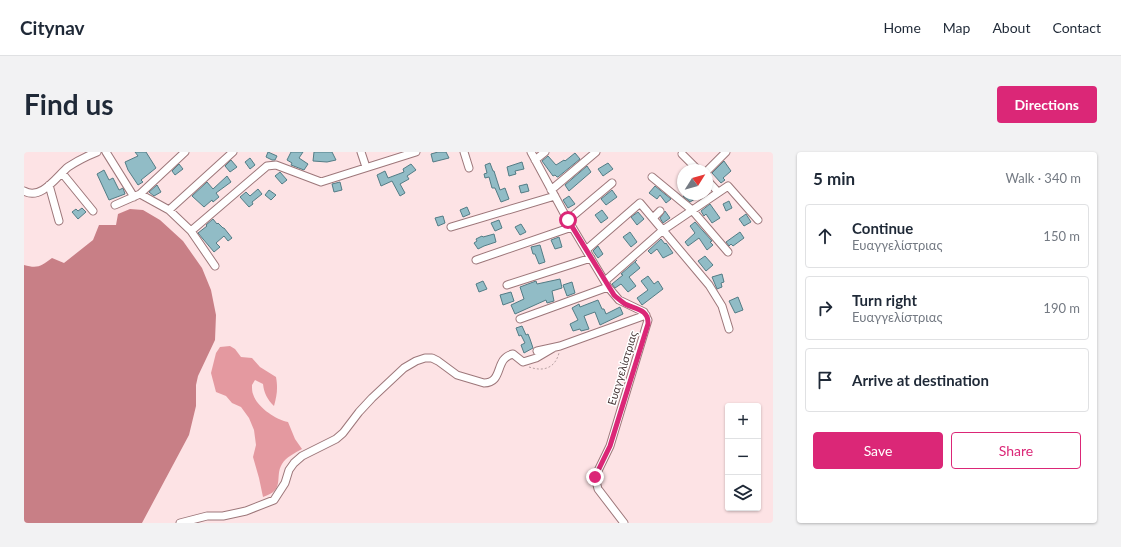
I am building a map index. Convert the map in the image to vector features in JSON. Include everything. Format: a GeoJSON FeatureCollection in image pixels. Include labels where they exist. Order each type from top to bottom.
{"type":"FeatureCollection","features":[{"type":"Feature","properties":{"kind":"street"},"geometry":{"type":"LineString","coordinates":[[24,192],[32,194],[38,193],[68,167],[84,157],[97,152]]}},
{"type":"Feature","properties":{"kind":"street"},"geometry":{"type":"LineString","coordinates":[[106,152],[137,196],[169,210],[191,231],[215,266]]}},
{"type":"Feature","properties":{"kind":"street"},"geometry":{"type":"LineString","coordinates":[[115,204],[137,196],[184,152]]}},
{"type":"Feature","properties":{"kind":"street"},"geometry":{"type":"LineString","coordinates":[[169,210],[233,152]]}},
{"type":"Feature","properties":{"kind":"street"},"geometry":{"type":"LineString","coordinates":[[360,152],[366,167]]}},
{"type":"Feature","properties":{"kind":"street"},"geometry":{"type":"LineString","coordinates":[[191,231],[267,166],[276,165],[321,182],[366,167],[395,155],[416,152]]}},
{"type":"Feature","properties":{"kind":"street"},"geometry":{"type":"LineString","coordinates":[[464,152],[469,168]]}},
{"type":"Feature","properties":{"kind":"street"},"geometry":{"type":"LineString","coordinates":[[180,523],[207,516],[223,516],[246,512],[274,500],[285,483],[289,470],[294,463],[302,456],[336,439],[343,433],[372,398],[404,368],[416,361],[425,358],[432,358],[456,375],[488,383],[494,381],[504,358],[508,355],[513,354],[523,362],[536,358],[557,347],[646,315],[641,310],[619,300],[606,284],[568,220],[531,152]]}},
{"type":"Feature","properties":{"kind":"street"},"geometry":{"type":"LineString","coordinates":[[535,160],[545,152]]}},
{"type":"Feature","properties":{"kind":"street"},"geometry":{"type":"LineString","coordinates":[[451,228],[553,193],[596,152]]}},
{"type":"Feature","properties":{"kind":"street"},"geometry":{"type":"LineString","coordinates":[[713,165],[726,152]]}},
{"type":"Feature","properties":{"kind":"street"},"geometry":{"type":"LineString","coordinates":[[682,154],[692,164]]}},
{"type":"Feature","properties":{"kind":"street"},"geometry":{"type":"LineString","coordinates":[[62,173],[92,211]]}},
{"type":"Feature","properties":{"kind":"street"},"geometry":{"type":"LineString","coordinates":[[652,177],[692,210],[728,252]]}},
{"type":"Feature","properties":{"kind":"street"},"geometry":{"type":"LineString","coordinates":[[568,220],[612,183]]}},
{"type":"Feature","properties":{"kind":"street"},"geometry":{"type":"LineString","coordinates":[[49,185],[59,221]]}},
{"type":"Feature","properties":{"kind":"street"},"geometry":{"type":"LineString","coordinates":[[520,319],[606,284],[663,230],[728,186],[758,220]]}},
{"type":"Feature","properties":{"kind":"street"},"geometry":{"type":"LineString","coordinates":[[713,187],[718,192]]}},
{"type":"Feature","properties":{"kind":"street"},"geometry":{"type":"LineString","coordinates":[[586,250],[640,203],[709,285],[722,306],[729,329]]}},
{"type":"Feature","properties":{"kind":"street"},"geometry":{"type":"LineString","coordinates":[[653,218],[660,211]]}},
{"type":"Feature","properties":{"kind":"street"},"geometry":{"type":"LineString","coordinates":[[476,260],[572,227]]}},
{"type":"Feature","properties":{"kind":"street"},"geometry":{"type":"LineString","coordinates":[[507,285],[591,258]]}},
{"type":"Feature","properties":{"kind":"street","name":"Ευαγγελίστριας"},"geometry":{"type":"LineString","coordinates":[[624,523],[598,489],[595,477],[610,446],[648,324],[646,315]]}},
{"type":"Feature","properties":{"kind":"street"},"geometry":{"type":"LineString","coordinates":[[537,351],[557,347]]}},
{"type":"Feature","properties":{"kind":"path"},"geometry":{"type":"LineString","coordinates":[[521,361],[525,366],[536,369],[552,366],[556,362],[557,347]]}},
{"type":"Feature","properties":{"kind":"shaded area"},"geometry":{"type":"Polygon","coordinates":[[[130,209],[143,210],[160,220],[183,241],[202,268],[211,290],[216,315],[215,340],[198,376],[196,385],[196,406],[189,435],[142,523],[24,523],[24,265],[36,267],[52,258],[64,263],[93,240],[99,225],[116,225],[118,214],[130,209]]]}},
{"type":"Feature","properties":{"kind":"shaded area"},"geometry":{"type":"Polygon","coordinates":[[[230,346],[235,349],[241,357],[252,358],[260,367],[276,377],[277,392],[274,406],[266,396],[263,384],[255,380],[252,385],[255,399],[267,412],[288,422],[295,439],[302,449],[286,459],[280,469],[275,491],[263,497],[253,457],[256,445],[254,430],[249,418],[241,407],[232,403],[226,396],[216,392],[211,373],[216,353],[220,347],[230,346]]]}},
{"type":"Feature","properties":{"kind":"building"},"geometry":{"type":"Polygon","coordinates":[[[135,152],[146,152],[156,168],[141,180],[143,182],[138,185],[128,170],[125,162],[138,156],[135,152]]]}},
{"type":"Feature","properties":{"kind":"building"},"geometry":{"type":"Polygon","coordinates":[[[268,152],[277,156],[275,160],[266,157],[268,152]]]}},
{"type":"Feature","properties":{"kind":"building"},"geometry":{"type":"Polygon","coordinates":[[[291,152],[303,152],[299,158],[308,164],[304,170],[291,165],[292,163],[287,160],[291,152]]]}},
{"type":"Feature","properties":{"kind":"building"},"geometry":{"type":"Polygon","coordinates":[[[314,152],[332,152],[336,160],[327,162],[313,161],[314,152]]]}},
{"type":"Feature","properties":{"kind":"building"},"geometry":{"type":"Polygon","coordinates":[[[446,152],[449,158],[433,162],[431,154],[446,152]]]}},
{"type":"Feature","properties":{"kind":"building"},"geometry":{"type":"Polygon","coordinates":[[[575,153],[580,159],[558,177],[555,175],[553,176],[542,161],[548,156],[556,165],[564,160],[565,161],[575,153]]]}},
{"type":"Feature","properties":{"kind":"building"},"geometry":{"type":"Polygon","coordinates":[[[250,158],[255,165],[250,169],[245,162],[250,158]]]}},
{"type":"Feature","properties":{"kind":"building"},"geometry":{"type":"Polygon","coordinates":[[[231,160],[237,167],[230,172],[225,166],[231,160]]]}},
{"type":"Feature","properties":{"kind":"building"},"geometry":{"type":"Polygon","coordinates":[[[724,161],[731,171],[723,178],[725,180],[721,183],[713,174],[713,172],[724,161]]]}},
{"type":"Feature","properties":{"kind":"building"},"geometry":{"type":"Polygon","coordinates":[[[522,162],[524,169],[515,171],[516,174],[509,176],[507,167],[522,162]]]}},
{"type":"Feature","properties":{"kind":"building"},"geometry":{"type":"Polygon","coordinates":[[[490,163],[500,190],[505,188],[509,199],[501,202],[495,188],[492,188],[489,177],[485,178],[484,174],[487,173],[485,165],[490,163]]]}},
{"type":"Feature","properties":{"kind":"building"},"geometry":{"type":"Polygon","coordinates":[[[608,163],[613,169],[603,176],[598,169],[608,163]]]}},
{"type":"Feature","properties":{"kind":"building"},"geometry":{"type":"Polygon","coordinates":[[[179,164],[183,169],[175,175],[172,171],[179,164]]]}},
{"type":"Feature","properties":{"kind":"building"},"geometry":{"type":"Polygon","coordinates":[[[411,164],[416,170],[407,176],[409,179],[400,184],[405,193],[400,196],[392,181],[381,186],[377,175],[385,171],[388,178],[404,172],[403,169],[411,164]]]}},
{"type":"Feature","properties":{"kind":"building"},"geometry":{"type":"Polygon","coordinates":[[[587,166],[591,172],[569,191],[565,185],[587,166]]]}},
{"type":"Feature","properties":{"kind":"building"},"geometry":{"type":"Polygon","coordinates":[[[104,170],[109,180],[113,178],[119,190],[123,188],[125,194],[109,200],[97,174],[104,170]]]}},
{"type":"Feature","properties":{"kind":"building"},"geometry":{"type":"Polygon","coordinates":[[[280,172],[287,180],[282,184],[275,176],[280,172]]]}},
{"type":"Feature","properties":{"kind":"building"},"geometry":{"type":"Polygon","coordinates":[[[227,176],[231,182],[216,193],[219,197],[213,202],[212,200],[204,207],[192,196],[207,182],[213,189],[227,176]]]}},
{"type":"Feature","properties":{"kind":"building"},"geometry":{"type":"Polygon","coordinates":[[[340,182],[342,190],[334,192],[332,184],[340,182]]]}},
{"type":"Feature","properties":{"kind":"building"},"geometry":{"type":"Polygon","coordinates":[[[527,184],[529,191],[521,193],[519,186],[527,184]]]}},
{"type":"Feature","properties":{"kind":"building"},"geometry":{"type":"Polygon","coordinates":[[[157,185],[161,192],[154,196],[149,192],[157,185]]]}},
{"type":"Feature","properties":{"kind":"building"},"geometry":{"type":"Polygon","coordinates":[[[655,186],[671,199],[666,203],[660,195],[657,199],[649,193],[655,186]]]}},
{"type":"Feature","properties":{"kind":"building"},"geometry":{"type":"Polygon","coordinates":[[[258,189],[262,194],[252,202],[253,204],[249,207],[240,197],[246,192],[250,196],[258,189]]]}},
{"type":"Feature","properties":{"kind":"building"},"geometry":{"type":"Polygon","coordinates":[[[269,190],[276,195],[271,200],[265,195],[269,190]]]}},
{"type":"Feature","properties":{"kind":"building"},"geometry":{"type":"Polygon","coordinates":[[[612,190],[617,197],[606,205],[601,199],[612,190]]]}},
{"type":"Feature","properties":{"kind":"building"},"geometry":{"type":"Polygon","coordinates":[[[569,196],[575,204],[568,208],[563,200],[569,196]]]}},
{"type":"Feature","properties":{"kind":"building"},"geometry":{"type":"Polygon","coordinates":[[[729,201],[732,208],[726,211],[723,204],[729,201]]]}},
{"type":"Feature","properties":{"kind":"building"},"geometry":{"type":"Polygon","coordinates":[[[710,204],[720,218],[712,223],[706,214],[704,216],[701,211],[710,204]]]}},
{"type":"Feature","properties":{"kind":"building"},"geometry":{"type":"Polygon","coordinates":[[[467,207],[470,214],[463,217],[460,210],[467,207]]]}},
{"type":"Feature","properties":{"kind":"building"},"geometry":{"type":"Polygon","coordinates":[[[82,208],[86,212],[78,219],[72,212],[76,209],[78,211],[82,208]]]}},
{"type":"Feature","properties":{"kind":"building"},"geometry":{"type":"Polygon","coordinates":[[[602,210],[608,218],[601,223],[595,215],[602,210]]]}},
{"type":"Feature","properties":{"kind":"building"},"geometry":{"type":"Polygon","coordinates":[[[665,211],[670,218],[663,223],[660,218],[665,211]]]}},
{"type":"Feature","properties":{"kind":"building"},"geometry":{"type":"Polygon","coordinates":[[[638,212],[644,219],[637,225],[631,217],[638,212]]]}},
{"type":"Feature","properties":{"kind":"building"},"geometry":{"type":"Polygon","coordinates":[[[746,214],[751,222],[744,226],[739,219],[746,214]]]}},
{"type":"Feature","properties":{"kind":"building"},"geometry":{"type":"Polygon","coordinates":[[[443,216],[445,223],[438,226],[435,218],[443,216]]]}},
{"type":"Feature","properties":{"kind":"building"},"geometry":{"type":"Polygon","coordinates":[[[213,219],[217,224],[218,223],[224,228],[232,238],[228,241],[224,236],[216,243],[220,247],[214,252],[198,233],[213,219]]]}},
{"type":"Feature","properties":{"kind":"building"},"geometry":{"type":"Polygon","coordinates":[[[499,220],[502,228],[495,231],[491,223],[499,220]]]}},
{"type":"Feature","properties":{"kind":"building"},"geometry":{"type":"Polygon","coordinates":[[[695,222],[712,241],[710,242],[713,245],[707,250],[699,238],[688,246],[685,242],[695,233],[690,226],[695,222]]]}},
{"type":"Feature","properties":{"kind":"building"},"geometry":{"type":"Polygon","coordinates":[[[521,224],[526,232],[520,235],[515,227],[521,224]]]}},
{"type":"Feature","properties":{"kind":"building"},"geometry":{"type":"Polygon","coordinates":[[[630,232],[637,242],[631,247],[623,237],[630,232]]]}},
{"type":"Feature","properties":{"kind":"building"},"geometry":{"type":"Polygon","coordinates":[[[740,232],[744,238],[733,246],[731,244],[729,246],[726,242],[740,232]]]}},
{"type":"Feature","properties":{"kind":"building"},"geometry":{"type":"Polygon","coordinates":[[[494,234],[496,242],[478,249],[474,243],[477,241],[476,239],[482,236],[494,234]]]}},
{"type":"Feature","properties":{"kind":"building"},"geometry":{"type":"Polygon","coordinates":[[[559,237],[562,247],[555,249],[551,240],[559,237]]]}},
{"type":"Feature","properties":{"kind":"building"},"geometry":{"type":"Polygon","coordinates":[[[661,239],[673,253],[663,258],[657,249],[651,254],[648,251],[661,239]]]}},
{"type":"Feature","properties":{"kind":"building"},"geometry":{"type":"Polygon","coordinates":[[[540,245],[545,262],[539,264],[531,247],[540,245]]]}},
{"type":"Feature","properties":{"kind":"building"},"geometry":{"type":"Polygon","coordinates":[[[598,246],[603,254],[598,258],[593,251],[598,246]]]}},
{"type":"Feature","properties":{"kind":"building"},"geometry":{"type":"Polygon","coordinates":[[[705,256],[713,265],[706,271],[698,261],[705,256]]]}},
{"type":"Feature","properties":{"kind":"building"},"geometry":{"type":"Polygon","coordinates":[[[637,260],[635,262],[640,268],[629,277],[636,286],[628,292],[621,284],[615,288],[612,284],[637,260]]]}},
{"type":"Feature","properties":{"kind":"building"},"geometry":{"type":"Polygon","coordinates":[[[722,274],[724,282],[721,283],[722,287],[717,289],[712,277],[722,274]]]}},
{"type":"Feature","properties":{"kind":"building"},"geometry":{"type":"Polygon","coordinates":[[[648,276],[654,284],[658,281],[663,289],[642,305],[637,298],[648,290],[641,281],[648,276]]]}},
{"type":"Feature","properties":{"kind":"building"},"geometry":{"type":"Polygon","coordinates":[[[560,279],[562,288],[552,291],[554,301],[547,303],[546,300],[515,314],[511,305],[524,299],[520,287],[536,281],[537,284],[560,279]]]}},
{"type":"Feature","properties":{"kind":"building"},"geometry":{"type":"Polygon","coordinates":[[[483,281],[487,289],[479,292],[476,284],[483,281]]]}},
{"type":"Feature","properties":{"kind":"building"},"geometry":{"type":"Polygon","coordinates":[[[572,282],[575,293],[567,296],[563,285],[572,282]]]}},
{"type":"Feature","properties":{"kind":"building"},"geometry":{"type":"Polygon","coordinates":[[[511,292],[514,301],[503,305],[500,295],[511,292]]]}},
{"type":"Feature","properties":{"kind":"building"},"geometry":{"type":"Polygon","coordinates":[[[738,297],[743,310],[735,313],[729,301],[738,297]]]}},
{"type":"Feature","properties":{"kind":"building"},"geometry":{"type":"Polygon","coordinates":[[[598,300],[606,314],[620,307],[623,314],[600,325],[595,312],[584,316],[589,329],[573,331],[570,324],[578,320],[572,308],[579,304],[580,307],[598,300]]]}},
{"type":"Feature","properties":{"kind":"building"},"geometry":{"type":"Polygon","coordinates":[[[522,326],[526,335],[528,334],[533,348],[524,353],[521,345],[525,343],[521,335],[519,336],[516,328],[522,326]]]}},
{"type":"Feature","properties":{"kind":"route"},"geometry":{"type":"LineString","coordinates":[[568,220],[614,295],[626,304],[644,312],[648,320],[610,446],[595,477]]}}]}
